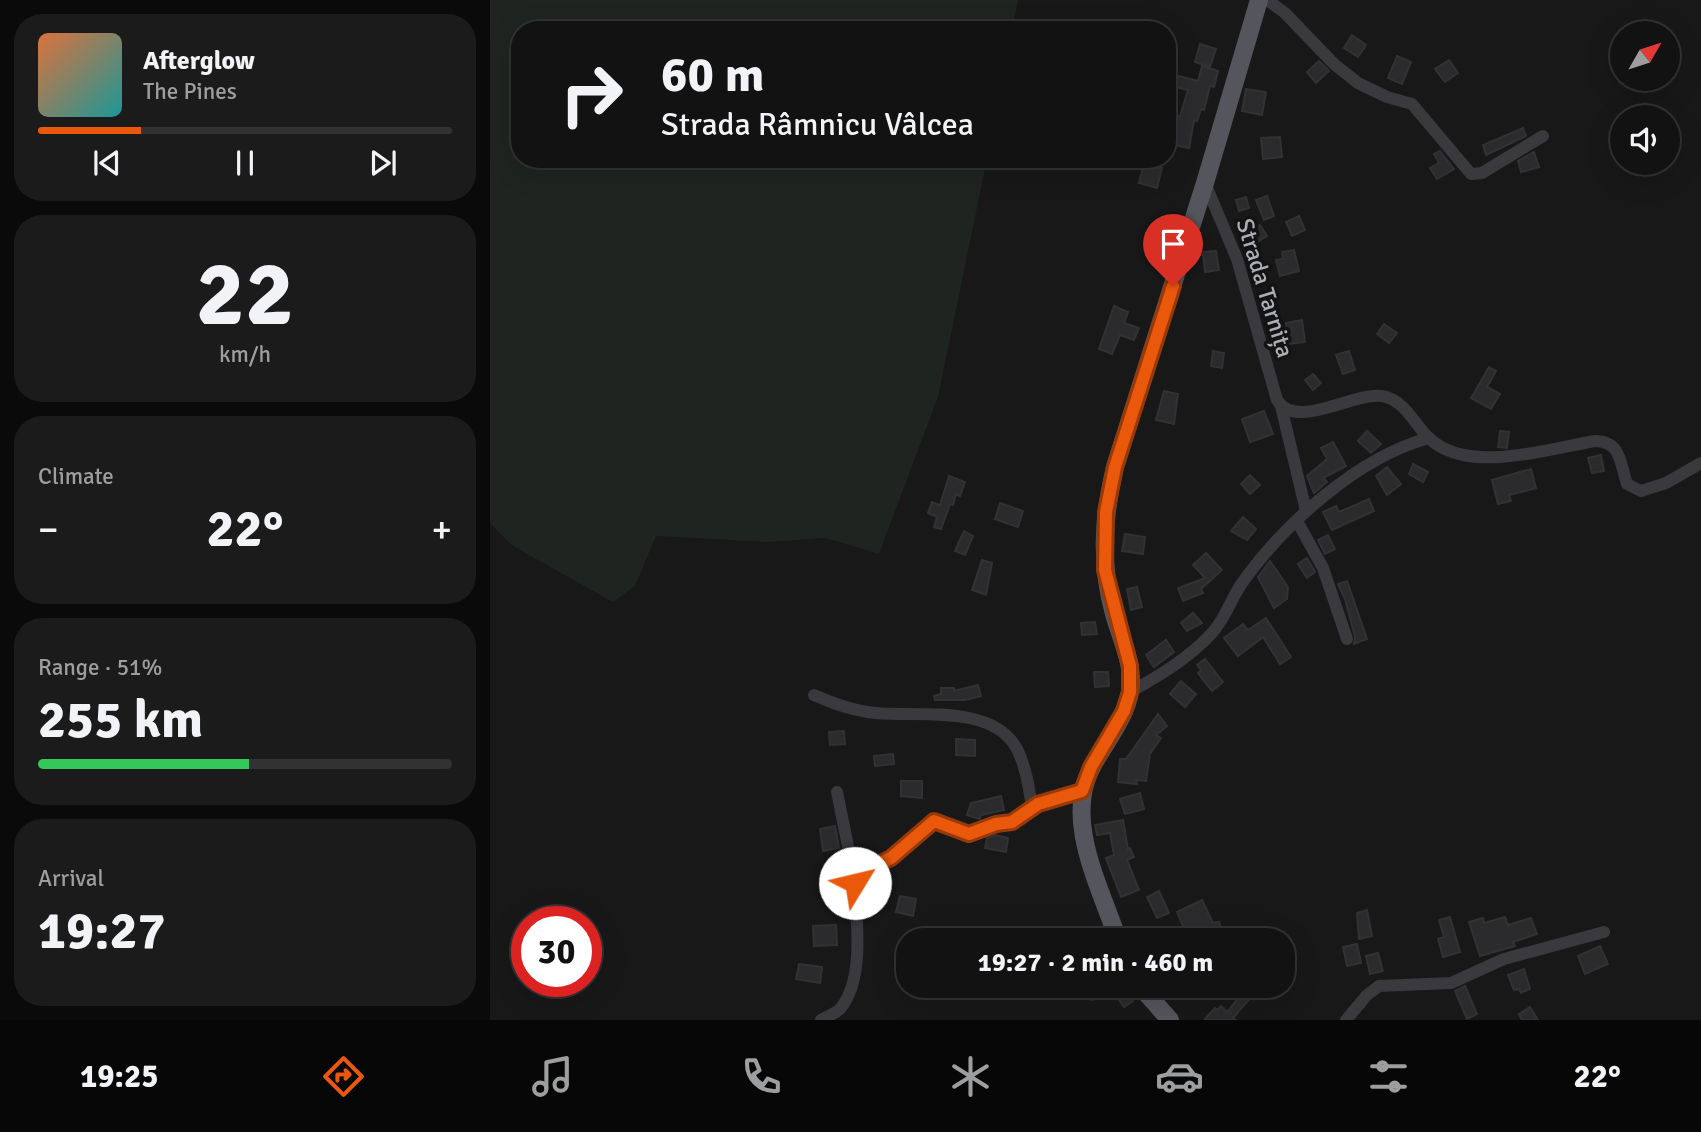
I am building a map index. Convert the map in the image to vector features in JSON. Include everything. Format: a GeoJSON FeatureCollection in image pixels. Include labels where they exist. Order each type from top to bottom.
{"type":"FeatureCollection","features":[{"type":"Feature","properties":{"kind":"main road"},"geometry":{"type":"LineString","coordinates":[[1114,928],[1085,842],[1081,815],[1082,791],[1091,767],[1124,711],[1130,692],[1130,666],[1105,570],[1106,512],[1115,467],[1205,183],[1259,0]]}},
{"type":"Feature","properties":{"kind":"main road"},"geometry":{"type":"LineString","coordinates":[[1151,998],[1170,1020]]}},
{"type":"Feature","properties":{"kind":"street"},"geometry":{"type":"LineString","coordinates":[[1267,0],[1285,13],[1334,64],[1359,82],[1387,97],[1412,104],[1471,174],[1482,173],[1543,136]]}},
{"type":"Feature","properties":{"kind":"street","name":"Strada Tarnița"},"geometry":{"type":"LineString","coordinates":[[1205,183],[1237,260],[1281,406],[1301,516],[1324,568],[1347,639]]}},
{"type":"Feature","properties":{"kind":"street"},"geometry":{"type":"LineString","coordinates":[[1281,406],[1296,413],[1363,396],[1383,396],[1397,401],[1429,438],[1452,452],[1477,458],[1610,442],[1616,448],[1627,484],[1631,489],[1641,491],[1666,483],[1701,463]]}},
{"type":"Feature","properties":{"kind":"street"},"geometry":{"type":"LineString","coordinates":[[1130,692],[1160,675],[1213,632],[1244,581],[1301,516],[1384,456],[1429,438]]}},
{"type":"Feature","properties":{"kind":"street"},"geometry":{"type":"LineString","coordinates":[[814,695],[846,708],[874,713],[944,716],[991,724],[1017,748],[1032,807]]}},
{"type":"Feature","properties":{"kind":"street"},"geometry":{"type":"LineString","coordinates":[[821,1020],[840,1009],[850,990],[857,941],[855,878],[858,874],[891,858],[934,821],[969,834],[1019,819],[1032,807],[1082,791]]}},
{"type":"Feature","properties":{"kind":"street"},"geometry":{"type":"LineString","coordinates":[[837,792],[851,861],[858,874]]}},
{"type":"Feature","properties":{"kind":"street"},"geometry":{"type":"LineString","coordinates":[[1346,1020],[1367,995],[1379,986],[1451,983],[1504,959],[1604,932]]}},
{"type":"Feature","properties":{"kind":"shaded area"},"geometry":{"type":"Polygon","coordinates":[[[490,0],[1018,0],[1014,21],[511,21],[511,168],[985,168],[938,397],[879,554],[826,538],[768,542],[656,536],[635,586],[613,602],[513,546],[490,523],[490,0]]]}},
{"type":"Feature","properties":{"kind":"building"},"geometry":{"type":"Polygon","coordinates":[[[1352,35],[1366,45],[1358,57],[1344,48],[1352,35]]]}},
{"type":"Feature","properties":{"kind":"building"},"geometry":{"type":"Polygon","coordinates":[[[1200,44],[1216,49],[1210,67],[1195,62],[1200,44]]]}},
{"type":"Feature","properties":{"kind":"building"},"geometry":{"type":"Polygon","coordinates":[[[1397,56],[1411,62],[1402,84],[1388,78],[1397,56]]]}},
{"type":"Feature","properties":{"kind":"building"},"geometry":{"type":"Polygon","coordinates":[[[1449,60],[1458,73],[1445,82],[1435,69],[1449,60]]]}},
{"type":"Feature","properties":{"kind":"building"},"geometry":{"type":"Polygon","coordinates":[[[1319,61],[1329,71],[1316,83],[1307,72],[1319,61]]]}},
{"type":"Feature","properties":{"kind":"building"},"geometry":{"type":"Polygon","coordinates":[[[1202,66],[1218,71],[1214,87],[1210,86],[1204,110],[1201,109],[1197,121],[1194,120],[1189,148],[1176,146],[1176,115],[1180,116],[1188,90],[1176,87],[1176,75],[1198,81],[1202,66]]]}},
{"type":"Feature","properties":{"kind":"building"},"geometry":{"type":"Polygon","coordinates":[[[1246,89],[1266,92],[1262,115],[1242,111],[1246,89]]]}},
{"type":"Feature","properties":{"kind":"building"},"geometry":{"type":"Polygon","coordinates":[[[1523,128],[1526,136],[1486,155],[1483,145],[1523,128]]]}},
{"type":"Feature","properties":{"kind":"building"},"geometry":{"type":"Polygon","coordinates":[[[1280,137],[1282,157],[1263,159],[1261,138],[1280,137]]]}},
{"type":"Feature","properties":{"kind":"building"},"geometry":{"type":"Polygon","coordinates":[[[1440,151],[1454,169],[1437,179],[1430,168],[1439,163],[1434,154],[1440,151]]]}},
{"type":"Feature","properties":{"kind":"building"},"geometry":{"type":"Polygon","coordinates":[[[1534,152],[1539,167],[1521,172],[1518,161],[1534,152]]]}},
{"type":"Feature","properties":{"kind":"building"},"geometry":{"type":"Polygon","coordinates":[[[1143,168],[1162,168],[1157,188],[1139,183],[1143,168]]]}},
{"type":"Feature","properties":{"kind":"building"},"geometry":{"type":"Polygon","coordinates":[[[1267,196],[1274,216],[1264,220],[1256,200],[1267,196]]]}},
{"type":"Feature","properties":{"kind":"building"},"geometry":{"type":"Polygon","coordinates":[[[1246,197],[1249,208],[1239,211],[1236,200],[1246,197]]]}},
{"type":"Feature","properties":{"kind":"building"},"geometry":{"type":"Polygon","coordinates":[[[1299,216],[1305,230],[1292,236],[1286,222],[1299,216]]]}},
{"type":"Feature","properties":{"kind":"building"},"geometry":{"type":"Polygon","coordinates":[[[1260,225],[1267,236],[1246,249],[1239,237],[1260,225]]]}},
{"type":"Feature","properties":{"kind":"building"},"geometry":{"type":"Polygon","coordinates":[[[1294,250],[1299,271],[1280,276],[1276,260],[1283,259],[1282,252],[1294,250]]]}},
{"type":"Feature","properties":{"kind":"building"},"geometry":{"type":"Polygon","coordinates":[[[1216,251],[1219,270],[1205,272],[1203,252],[1216,251]]]}},
{"type":"Feature","properties":{"kind":"building"},"geometry":{"type":"Polygon","coordinates":[[[1114,306],[1128,312],[1124,323],[1139,328],[1134,340],[1120,335],[1112,354],[1099,349],[1114,306]]]}},
{"type":"Feature","properties":{"kind":"building"},"geometry":{"type":"Polygon","coordinates":[[[1302,320],[1305,342],[1289,344],[1286,323],[1302,320]]]}},
{"type":"Feature","properties":{"kind":"building"},"geometry":{"type":"Polygon","coordinates":[[[1384,324],[1397,333],[1389,343],[1377,334],[1384,324]]]}},
{"type":"Feature","properties":{"kind":"building"},"geometry":{"type":"Polygon","coordinates":[[[1213,351],[1224,353],[1222,368],[1211,366],[1213,351]]]}},
{"type":"Feature","properties":{"kind":"building"},"geometry":{"type":"Polygon","coordinates":[[[1349,351],[1355,370],[1343,374],[1336,355],[1349,351]]]}},
{"type":"Feature","properties":{"kind":"building"},"geometry":{"type":"Polygon","coordinates":[[[1489,367],[1496,371],[1487,387],[1500,394],[1491,409],[1471,398],[1489,367]]]}},
{"type":"Feature","properties":{"kind":"building"},"geometry":{"type":"Polygon","coordinates":[[[1313,374],[1321,383],[1313,390],[1305,380],[1313,374]]]}},
{"type":"Feature","properties":{"kind":"building"},"geometry":{"type":"Polygon","coordinates":[[[1164,391],[1178,394],[1174,424],[1156,420],[1164,391]]]}},
{"type":"Feature","properties":{"kind":"building"},"geometry":{"type":"Polygon","coordinates":[[[1264,411],[1273,434],[1250,442],[1242,419],[1264,411]]]}},
{"type":"Feature","properties":{"kind":"building"},"geometry":{"type":"Polygon","coordinates":[[[1367,431],[1381,444],[1371,453],[1358,441],[1367,431]]]}},
{"type":"Feature","properties":{"kind":"building"},"geometry":{"type":"Polygon","coordinates":[[[1500,431],[1509,432],[1507,448],[1498,447],[1500,431]]]}},
{"type":"Feature","properties":{"kind":"building"},"geometry":{"type":"Polygon","coordinates":[[[1333,442],[1346,466],[1323,478],[1327,482],[1314,493],[1307,476],[1327,459],[1321,448],[1333,442]]]}},
{"type":"Feature","properties":{"kind":"building"},"geometry":{"type":"Polygon","coordinates":[[[1601,455],[1604,471],[1592,473],[1588,458],[1601,455]]]}},
{"type":"Feature","properties":{"kind":"building"},"geometry":{"type":"Polygon","coordinates":[[[1413,464],[1428,472],[1423,482],[1409,474],[1413,464]]]}},
{"type":"Feature","properties":{"kind":"building"},"geometry":{"type":"Polygon","coordinates":[[[1387,467],[1401,484],[1387,495],[1376,476],[1387,467]]]}},
{"type":"Feature","properties":{"kind":"building"},"geometry":{"type":"Polygon","coordinates":[[[1531,469],[1536,488],[1509,495],[1511,501],[1498,504],[1492,480],[1531,469]]]}},
{"type":"Feature","properties":{"kind":"building"},"geometry":{"type":"Polygon","coordinates":[[[1250,475],[1260,485],[1250,494],[1241,484],[1250,475]]]}},
{"type":"Feature","properties":{"kind":"building"},"geometry":{"type":"Polygon","coordinates":[[[949,476],[965,482],[960,496],[956,494],[953,505],[950,504],[941,529],[934,527],[937,517],[928,513],[932,502],[940,505],[949,476]]]}},
{"type":"Feature","properties":{"kind":"building"},"geometry":{"type":"Polygon","coordinates":[[[1369,499],[1374,511],[1332,530],[1323,512],[1336,506],[1339,512],[1369,499]]]}},
{"type":"Feature","properties":{"kind":"building"},"geometry":{"type":"Polygon","coordinates":[[[1000,503],[1023,511],[1018,527],[995,519],[1000,503]]]}},
{"type":"Feature","properties":{"kind":"building"},"geometry":{"type":"Polygon","coordinates":[[[1243,517],[1256,529],[1247,540],[1231,531],[1243,517]]]}},
{"type":"Feature","properties":{"kind":"building"},"geometry":{"type":"Polygon","coordinates":[[[964,531],[973,536],[965,555],[955,551],[964,531]]]}},
{"type":"Feature","properties":{"kind":"building"},"geometry":{"type":"Polygon","coordinates":[[[1125,534],[1145,537],[1143,554],[1122,551],[1125,534]]]}},
{"type":"Feature","properties":{"kind":"building"},"geometry":{"type":"Polygon","coordinates":[[[1328,535],[1335,549],[1325,554],[1318,540],[1328,535]]]}},
{"type":"Feature","properties":{"kind":"building"},"geometry":{"type":"Polygon","coordinates":[[[1206,553],[1222,570],[1201,589],[1203,593],[1183,601],[1178,588],[1205,578],[1193,565],[1206,553]]]}},
{"type":"Feature","properties":{"kind":"building"},"geometry":{"type":"Polygon","coordinates":[[[1307,558],[1315,572],[1307,578],[1298,564],[1307,558]]]}},
{"type":"Feature","properties":{"kind":"building"},"geometry":{"type":"Polygon","coordinates":[[[982,560],[992,563],[986,595],[972,590],[982,560]]]}},
{"type":"Feature","properties":{"kind":"building"},"geometry":{"type":"Polygon","coordinates":[[[1270,561],[1288,587],[1287,599],[1274,608],[1258,577],[1270,561]]]}},
{"type":"Feature","properties":{"kind":"building"},"geometry":{"type":"Polygon","coordinates":[[[1347,581],[1367,639],[1354,644],[1355,637],[1345,599],[1338,584],[1347,581]]]}},
{"type":"Feature","properties":{"kind":"building"},"geometry":{"type":"Polygon","coordinates":[[[1137,587],[1142,607],[1131,610],[1127,589],[1137,587]]]}},
{"type":"Feature","properties":{"kind":"building"},"geometry":{"type":"Polygon","coordinates":[[[1193,613],[1202,623],[1187,631],[1181,623],[1193,613]]]}},
{"type":"Feature","properties":{"kind":"building"},"geometry":{"type":"Polygon","coordinates":[[[1266,618],[1291,657],[1280,664],[1263,637],[1238,656],[1224,638],[1243,624],[1248,630],[1266,618]]]}},
{"type":"Feature","properties":{"kind":"building"},"geometry":{"type":"Polygon","coordinates":[[[1095,622],[1097,634],[1082,635],[1081,623],[1095,622]]]}},
{"type":"Feature","properties":{"kind":"building"},"geometry":{"type":"Polygon","coordinates":[[[1166,640],[1174,652],[1154,667],[1146,655],[1166,640]]]}},
{"type":"Feature","properties":{"kind":"building"},"geometry":{"type":"Polygon","coordinates":[[[1205,659],[1223,682],[1212,691],[1198,673],[1201,670],[1197,665],[1205,659]]]}},
{"type":"Feature","properties":{"kind":"building"},"geometry":{"type":"Polygon","coordinates":[[[1094,672],[1108,672],[1109,686],[1095,687],[1094,672]]]}},
{"type":"Feature","properties":{"kind":"building"},"geometry":{"type":"Polygon","coordinates":[[[1181,681],[1196,694],[1185,707],[1170,694],[1181,681]]]}},
{"type":"Feature","properties":{"kind":"building"},"geometry":{"type":"Polygon","coordinates":[[[978,685],[981,696],[965,700],[935,700],[934,696],[941,694],[941,688],[954,688],[954,691],[978,685]]]}},
{"type":"Feature","properties":{"kind":"building"},"geometry":{"type":"Polygon","coordinates":[[[1158,714],[1167,726],[1156,735],[1161,738],[1150,754],[1146,781],[1136,780],[1137,784],[1118,782],[1120,759],[1126,759],[1158,714]]]}},
{"type":"Feature","properties":{"kind":"building"},"geometry":{"type":"Polygon","coordinates":[[[844,731],[845,744],[830,745],[829,732],[844,731]]]}},
{"type":"Feature","properties":{"kind":"building"},"geometry":{"type":"Polygon","coordinates":[[[956,739],[975,740],[975,756],[956,755],[956,739]]]}},
{"type":"Feature","properties":{"kind":"building"},"geometry":{"type":"Polygon","coordinates":[[[893,754],[894,764],[875,766],[874,756],[893,754]]]}},
{"type":"Feature","properties":{"kind":"building"},"geometry":{"type":"Polygon","coordinates":[[[901,781],[922,781],[922,798],[901,796],[901,781]]]}},
{"type":"Feature","properties":{"kind":"building"},"geometry":{"type":"Polygon","coordinates":[[[1140,793],[1144,809],[1125,814],[1120,799],[1140,793]]]}},
{"type":"Feature","properties":{"kind":"building"},"geometry":{"type":"Polygon","coordinates":[[[1001,796],[1004,810],[981,815],[980,819],[967,815],[971,803],[1001,796]]]}},
{"type":"Feature","properties":{"kind":"building"},"geometry":{"type":"Polygon","coordinates":[[[1123,820],[1128,849],[1130,848],[1134,857],[1127,860],[1139,890],[1121,897],[1106,858],[1114,855],[1110,833],[1097,835],[1095,825],[1123,820]]]}},
{"type":"Feature","properties":{"kind":"building"},"geometry":{"type":"Polygon","coordinates":[[[835,826],[839,848],[823,851],[820,829],[835,826]]]}},
{"type":"Feature","properties":{"kind":"building"},"geometry":{"type":"Polygon","coordinates":[[[995,835],[1008,838],[1006,852],[985,848],[987,838],[995,835]]]}},
{"type":"Feature","properties":{"kind":"building"},"geometry":{"type":"Polygon","coordinates":[[[878,875],[881,890],[864,893],[863,882],[878,875]]]}},
{"type":"Feature","properties":{"kind":"building"},"geometry":{"type":"Polygon","coordinates":[[[1159,891],[1169,913],[1157,918],[1147,897],[1159,891]]]}},
{"type":"Feature","properties":{"kind":"building"},"geometry":{"type":"Polygon","coordinates":[[[900,896],[916,899],[913,916],[896,912],[900,896]]]}},
{"type":"Feature","properties":{"kind":"building"},"geometry":{"type":"Polygon","coordinates":[[[1202,900],[1213,923],[1219,922],[1221,928],[1184,928],[1177,912],[1202,900]]]}},
{"type":"Feature","properties":{"kind":"building"},"geometry":{"type":"Polygon","coordinates":[[[1367,910],[1372,936],[1359,939],[1357,913],[1367,910]]]}},
{"type":"Feature","properties":{"kind":"building"},"geometry":{"type":"Polygon","coordinates":[[[1450,917],[1460,952],[1443,957],[1438,939],[1444,937],[1439,920],[1450,917]]]}},
{"type":"Feature","properties":{"kind":"building"},"geometry":{"type":"Polygon","coordinates":[[[1505,917],[1508,925],[1531,918],[1537,934],[1513,942],[1515,946],[1480,956],[1469,922],[1483,918],[1484,923],[1505,917]]]}},
{"type":"Feature","properties":{"kind":"building"},"geometry":{"type":"Polygon","coordinates":[[[836,925],[837,945],[814,946],[813,926],[836,925]]]}},
{"type":"Feature","properties":{"kind":"building"},"geometry":{"type":"Polygon","coordinates":[[[1357,944],[1361,963],[1347,966],[1343,947],[1357,944]]]}},
{"type":"Feature","properties":{"kind":"building"},"geometry":{"type":"Polygon","coordinates":[[[1600,946],[1608,964],[1585,974],[1578,956],[1600,946]]]}},
{"type":"Feature","properties":{"kind":"building"},"geometry":{"type":"Polygon","coordinates":[[[1378,953],[1383,971],[1370,974],[1366,956],[1378,953]]]}},
{"type":"Feature","properties":{"kind":"building"},"geometry":{"type":"Polygon","coordinates":[[[799,964],[822,967],[820,983],[796,979],[799,964]]]}},
{"type":"Feature","properties":{"kind":"building"},"geometry":{"type":"Polygon","coordinates":[[[1524,969],[1530,989],[1521,993],[1519,989],[1514,990],[1508,975],[1524,969]]]}},
{"type":"Feature","properties":{"kind":"building"},"geometry":{"type":"Polygon","coordinates":[[[1465,986],[1477,1014],[1467,1019],[1455,991],[1465,986]]]}},
{"type":"Feature","properties":{"kind":"building"},"geometry":{"type":"Polygon","coordinates":[[[1118,998],[1131,998],[1133,1001],[1124,1007],[1118,998]]]}},
{"type":"Feature","properties":{"kind":"building"},"geometry":{"type":"Polygon","coordinates":[[[1239,998],[1250,998],[1233,1018],[1236,1020],[1204,1020],[1215,1008],[1218,1010],[1221,1006],[1227,1012],[1239,998]]]}},
{"type":"Feature","properties":{"kind":"building"},"geometry":{"type":"Polygon","coordinates":[[[1530,1007],[1538,1020],[1522,1020],[1519,1014],[1530,1007]]]}},
{"type":"Feature","properties":{"kind":"route"},"geometry":{"type":"LineString","coordinates":[[855,883],[858,874],[891,858],[934,821],[939,820],[969,834],[985,827],[1012,822],[1038,804],[1082,791],[1091,767],[1124,711],[1130,692],[1130,666],[1114,615],[1105,570],[1106,512],[1115,467],[1173,286]]}}]}
